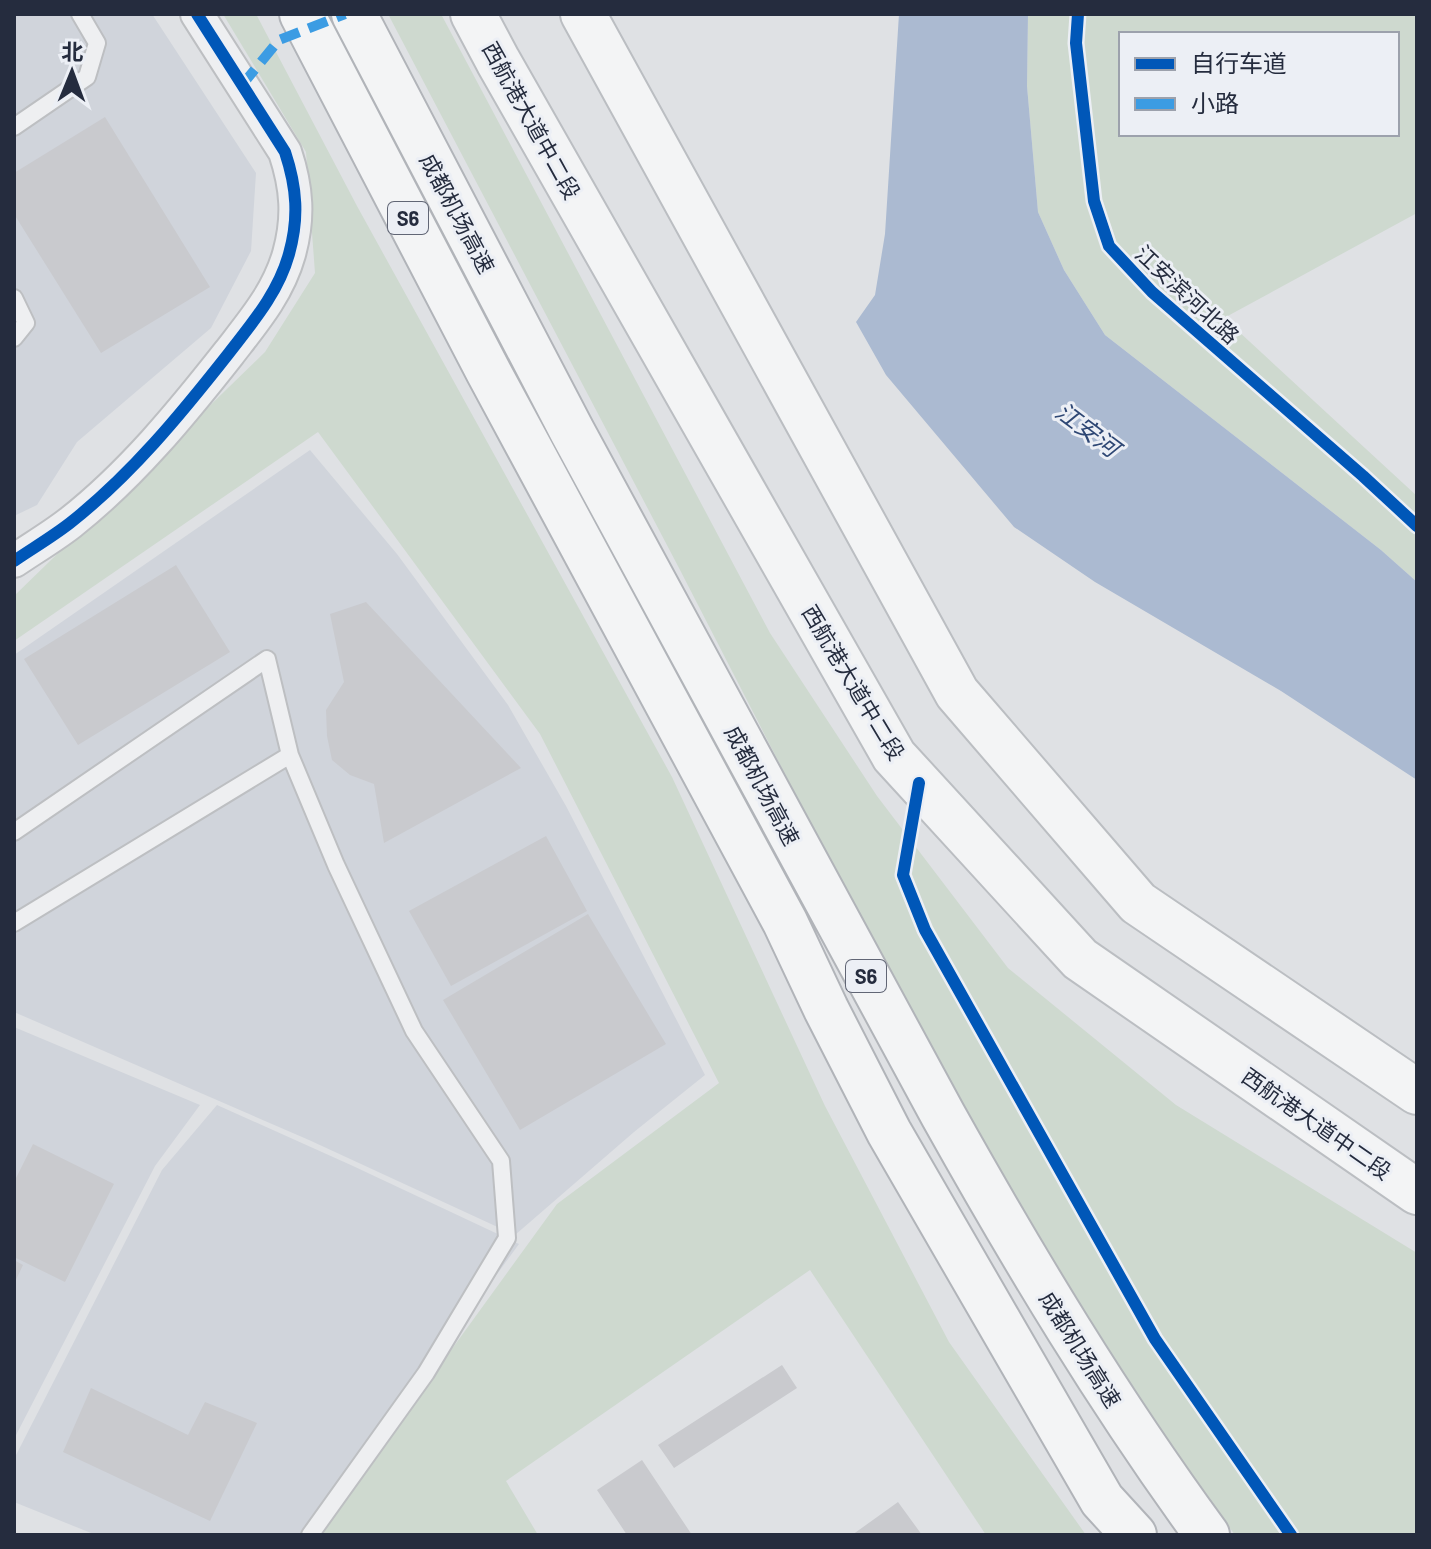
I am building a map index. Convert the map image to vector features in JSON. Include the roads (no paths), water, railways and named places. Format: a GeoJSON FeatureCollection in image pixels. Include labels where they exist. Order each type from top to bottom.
{"type":"FeatureCollection","features":[{"type":"Feature","properties":{"kind":"main road","name":"成都机场高速"},"geometry":{"type":"LineString","coordinates":[[302,14],[515,422],[785,922],[889,1132],[1102,1500],[1134,1535]]}},
{"type":"Feature","properties":{"kind":"main road","name":"成都机场高速"},"geometry":{"type":"LineString","coordinates":[[354,14],[555,399],[1004,1225],[1089,1363],[1207,1535]]}},
{"type":"Feature","properties":{"kind":"main road","name":"西航港大道中二段"},"geometry":{"type":"LineString","coordinates":[[473,14],[894,756],[1080,959],[1417,1192]]}},
{"type":"Feature","properties":{"kind":"main road"},"geometry":{"type":"LineString","coordinates":[[583,14],[957,693],[1138,903],[1417,1092]]}},
{"type":"Feature","properties":{"kind":"street"},"geometry":{"type":"LineString","coordinates":[[14,561],[70,523],[134,467],[193,400],[265,307],[289,254],[296,198],[293,175],[285,152],[197,14]]}},
{"type":"Feature","properties":{"kind":"lane"},"geometry":{"type":"LineString","coordinates":[[14,127],[87,77],[97,43],[80,14]]}},
{"type":"Feature","properties":{"kind":"lane"},"geometry":{"type":"LineString","coordinates":[[14,298],[26,323],[14,338]]}},
{"type":"Feature","properties":{"kind":"lane"},"geometry":{"type":"LineString","coordinates":[[14,832],[267,659],[290,755],[336,865],[414,1031],[501,1161],[507,1238],[426,1373],[310,1535]]}},
{"type":"Feature","properties":{"kind":"lane"},"geometry":{"type":"LineString","coordinates":[[14,923],[290,755]]}},
{"type":"Feature","properties":{"kind":"water","name":"江安河"},"geometry":{"type":"Polygon","coordinates":[[[899,14],[1028,14],[1027,86],[1038,212],[1064,270],[1105,335],[1381,550],[1417,582],[1417,780],[1281,691],[1095,582],[1014,527],[886,375],[856,322],[875,295],[885,234],[899,14]]]}}]}
